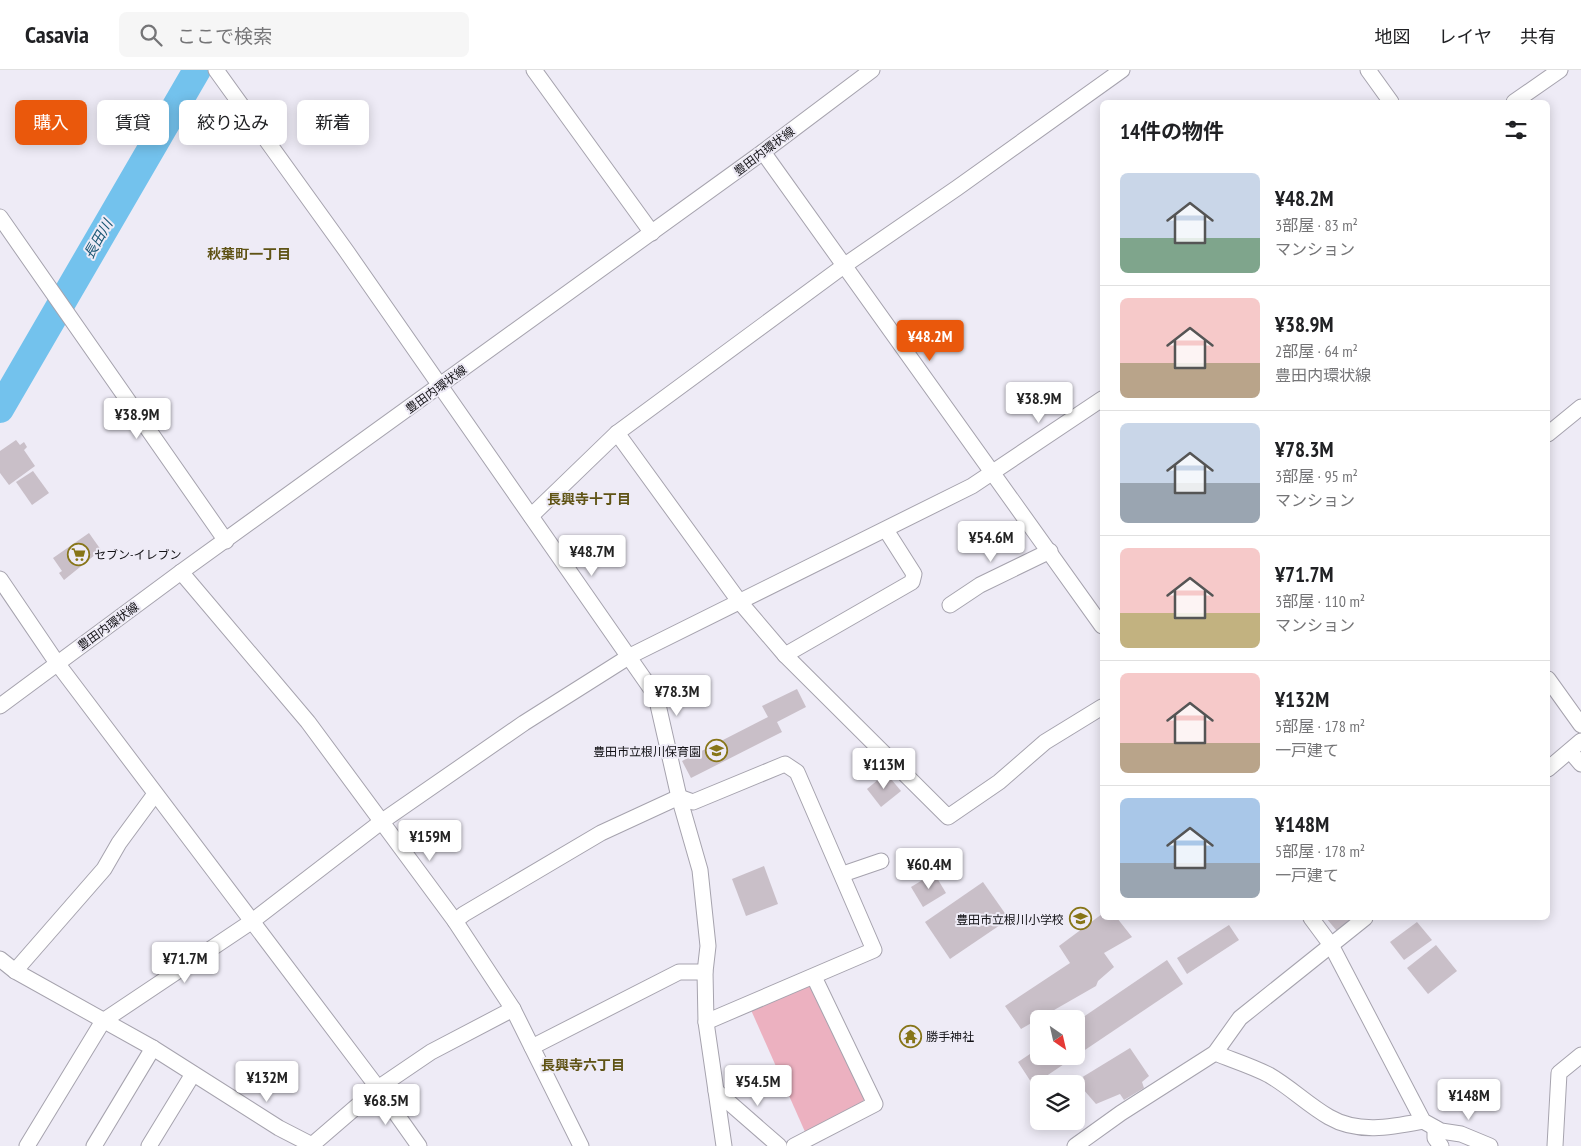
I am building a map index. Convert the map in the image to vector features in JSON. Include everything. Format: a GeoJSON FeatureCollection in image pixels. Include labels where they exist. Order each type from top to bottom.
{"type":"FeatureCollection","features":[{"type":"Feature","properties":{"kind":"street"},"geometry":{"type":"LineString","coordinates":[[216,70],[347,252],[439,386],[630,656],[656,696],[700,870],[708,946],[705,972],[706,1022],[724,1146]]}},
{"type":"Feature","properties":{"kind":"street"},"geometry":{"type":"LineString","coordinates":[[534,70],[652,233]]}},
{"type":"Feature","properties":{"kind":"street","name":"豊田内環状線"},"geometry":{"type":"LineString","coordinates":[[0,706],[181,572],[763,152],[856,74],[872,70]]}},
{"type":"Feature","properties":{"kind":"street"},"geometry":{"type":"LineString","coordinates":[[531,516],[617,433],[845,266],[1122,70]]}},
{"type":"Feature","properties":{"kind":"street"},"geometry":{"type":"LineString","coordinates":[[1368,70],[1390,100]]}},
{"type":"Feature","properties":{"kind":"street"},"geometry":{"type":"LineString","coordinates":[[1517,100],[1560,70]]}},
{"type":"Feature","properties":{"kind":"street"},"geometry":{"type":"LineString","coordinates":[[763,152],[1100,623]]}},
{"type":"Feature","properties":{"kind":"street"},"geometry":{"type":"LineString","coordinates":[[0,217],[226,541]]}},
{"type":"Feature","properties":{"kind":"street"},"geometry":{"type":"LineString","coordinates":[[28,1146],[103,1022],[251,922],[381,822],[524,723],[630,656],[886,530],[993,474],[1100,400]]}},
{"type":"Feature","properties":{"kind":"street"},"geometry":{"type":"LineString","coordinates":[[1550,432],[1581,407]]}},
{"type":"Feature","properties":{"kind":"street"},"geometry":{"type":"LineString","coordinates":[[617,433],[739,601],[785,655],[948,817],[999,782],[1045,742],[1100,708]]}},
{"type":"Feature","properties":{"kind":"street"},"geometry":{"type":"LineString","coordinates":[[785,655],[912,582],[914,574],[886,530]]}},
{"type":"Feature","properties":{"kind":"street"},"geometry":{"type":"LineString","coordinates":[[950,605],[980,585],[1050,551]]}},
{"type":"Feature","properties":{"kind":"street"},"geometry":{"type":"LineString","coordinates":[[181,572],[308,722],[456,921],[513,1009],[581,1146]]}},
{"type":"Feature","properties":{"kind":"street"},"geometry":{"type":"LineString","coordinates":[[0,578],[57,663],[378,1088],[419,1146]]}},
{"type":"Feature","properties":{"kind":"street"},"geometry":{"type":"LineString","coordinates":[[1550,682],[1581,725]]}},
{"type":"Feature","properties":{"kind":"street"},"geometry":{"type":"LineString","coordinates":[[1550,767],[1575,746],[1581,764]]}},
{"type":"Feature","properties":{"kind":"street"},"geometry":{"type":"LineString","coordinates":[[456,921],[464,914],[601,833],[680,797],[693,802],[785,764],[797,772],[843,874],[874,950],[706,1022]]}},
{"type":"Feature","properties":{"kind":"street"},"geometry":{"type":"LineString","coordinates":[[15,971],[104,869],[119,843],[155,794]]}},
{"type":"Feature","properties":{"kind":"street"},"geometry":{"type":"LineString","coordinates":[[843,874],[881,861]]}},
{"type":"Feature","properties":{"kind":"street"},"geometry":{"type":"LineString","coordinates":[[1312,920],[1331,945],[1435,1138],[1442,1146]]}},
{"type":"Feature","properties":{"kind":"street"},"geometry":{"type":"LineString","coordinates":[[1074,1146],[1121,1113],[1215,1053],[1240,1018],[1362,920]]}},
{"type":"Feature","properties":{"kind":"street"},"geometry":{"type":"LineString","coordinates":[[0,959],[15,971],[103,1022],[153,1048],[279,1128],[312,1145],[378,1088],[431,1052],[513,1009]]}},
{"type":"Feature","properties":{"kind":"street"},"geometry":{"type":"LineString","coordinates":[[532,1047],[679,972],[705,972]]}},
{"type":"Feature","properties":{"kind":"street"},"geometry":{"type":"LineString","coordinates":[[794,1146],[875,1104],[814,977]]}},
{"type":"Feature","properties":{"kind":"street"},"geometry":{"type":"LineString","coordinates":[[94,1146],[153,1048]]}},
{"type":"Feature","properties":{"kind":"street"},"geometry":{"type":"LineString","coordinates":[[1215,1053],[1266,1074],[1330,1118],[1342,1123],[1360,1128],[1429,1125],[1461,1134],[1490,1146]]}},
{"type":"Feature","properties":{"kind":"street"},"geometry":{"type":"LineString","coordinates":[[1555,1146],[1559,1073],[1581,1055]]}},
{"type":"Feature","properties":{"kind":"street"},"geometry":{"type":"LineString","coordinates":[[149,1146],[193,1074]]}},
{"type":"Feature","properties":{"kind":"street"},"geometry":{"type":"LineString","coordinates":[[716,1091],[779,1146]]}},
{"type":"Feature","properties":{"kind":"shaded area"},"geometry":{"type":"Polygon","coordinates":[[[807,985],[813,988],[865,1097],[862,1104],[806,1134],[751,1010],[807,985]]]}},
{"type":"Feature","properties":{"kind":"building"},"geometry":{"type":"Polygon","coordinates":[[[16,440],[20,445],[24,442],[27,447],[24,450],[35,466],[9,485],[0,473],[0,451],[16,440]]]}},
{"type":"Feature","properties":{"kind":"building"},"geometry":{"type":"Polygon","coordinates":[[[33,471],[49,493],[32,505],[16,482],[33,471]]]}},
{"type":"Feature","properties":{"kind":"building","name":"セブン-イレブン"},"geometry":{"type":"Polygon","coordinates":[[[89,533],[101,550],[64,580],[59,573],[62,571],[53,558],[89,533]]]}},
{"type":"Feature","properties":{"kind":"building"},"geometry":{"type":"Polygon","coordinates":[[[797,689],[806,707],[777,722],[782,732],[691,778],[682,761],[768,717],[762,706],[797,689]]]}},
{"type":"Feature","properties":{"kind":"building"},"geometry":{"type":"Polygon","coordinates":[[[886,773],[901,791],[881,807],[867,789],[886,773]]]}},
{"type":"Feature","properties":{"kind":"building"},"geometry":{"type":"Polygon","coordinates":[[[764,866],[778,904],[746,916],[732,879],[764,866]]]}},
{"type":"Feature","properties":{"kind":"building"},"geometry":{"type":"Polygon","coordinates":[[[934,873],[946,893],[923,907],[911,887],[934,873]]]}},
{"type":"Feature","properties":{"kind":"building"},"geometry":{"type":"Polygon","coordinates":[[[983,882],[1009,919],[950,959],[925,922],[983,882]]]}},
{"type":"Feature","properties":{"kind":"building"},"geometry":{"type":"Polygon","coordinates":[[[1100,915],[1100,920],[1119,920],[1132,937],[1104,953],[1114,967],[1098,981],[1096,986],[1054,1010],[1030,1010],[1030,1024],[1021,1029],[1005,1006],[1070,963],[1059,946],[1100,915]]]}},
{"type":"Feature","properties":{"kind":"building"},"geometry":{"type":"Polygon","coordinates":[[[1328,920],[1351,920],[1337,931],[1328,920]]]}},
{"type":"Feature","properties":{"kind":"building"},"geometry":{"type":"Polygon","coordinates":[[[1417,922],[1432,940],[1404,960],[1390,942],[1417,922]]]}},
{"type":"Feature","properties":{"kind":"building"},"geometry":{"type":"Polygon","coordinates":[[[1229,925],[1239,940],[1187,974],[1177,958],[1229,925]]]}},
{"type":"Feature","properties":{"kind":"building"},"geometry":{"type":"Polygon","coordinates":[[[1436,945],[1457,971],[1428,994],[1407,968],[1436,945]]]}},
{"type":"Feature","properties":{"kind":"building"},"geometry":{"type":"Polygon","coordinates":[[[1167,960],[1183,984],[1085,1050],[1085,1016],[1167,960]]]}},
{"type":"Feature","properties":{"kind":"building"},"geometry":{"type":"Polygon","coordinates":[[[1130,1048],[1149,1076],[1142,1082],[1144,1088],[1124,1100],[1120,1094],[1096,1104],[1085,1091],[1085,1076],[1130,1048]]]}},
{"type":"Feature","properties":{"kind":"building"},"geometry":{"type":"Polygon","coordinates":[[[1030,1054],[1030,1065],[1063,1065],[1048,1075],[1030,1075],[1030,1080],[1018,1062],[1030,1054]]]}},
{"type":"Feature","properties":{"kind":"waterway","name":"長田川"},"geometry":{"type":"LineString","coordinates":[[0,409],[197,70]]}},
{"type":"Feature","properties":{"kind":"place","name":"セブン-イレブン"},"geometry":{"type":"Point","coordinates":[78,554]}},
{"type":"Feature","properties":{"kind":"place","name":"豊田市立根川保育園"},"geometry":{"type":"Point","coordinates":[717,751]}},
{"type":"Feature","properties":{"kind":"place","name":"豊田市立根川小学校"},"geometry":{"type":"Point","coordinates":[1080,919]}},
{"type":"Feature","properties":{"kind":"place","name":"勝手神社"},"geometry":{"type":"Point","coordinates":[910,1036]}},
{"type":"Feature","properties":{"kind":"district","name":"秋葉町一丁目"},"geometry":{"type":"Point","coordinates":[249,254]}},
{"type":"Feature","properties":{"kind":"district","name":"長興寺十丁目"},"geometry":{"type":"Point","coordinates":[589,499]}},
{"type":"Feature","properties":{"kind":"district","name":"長興寺六丁目"},"geometry":{"type":"Point","coordinates":[583,1065]}}]}
